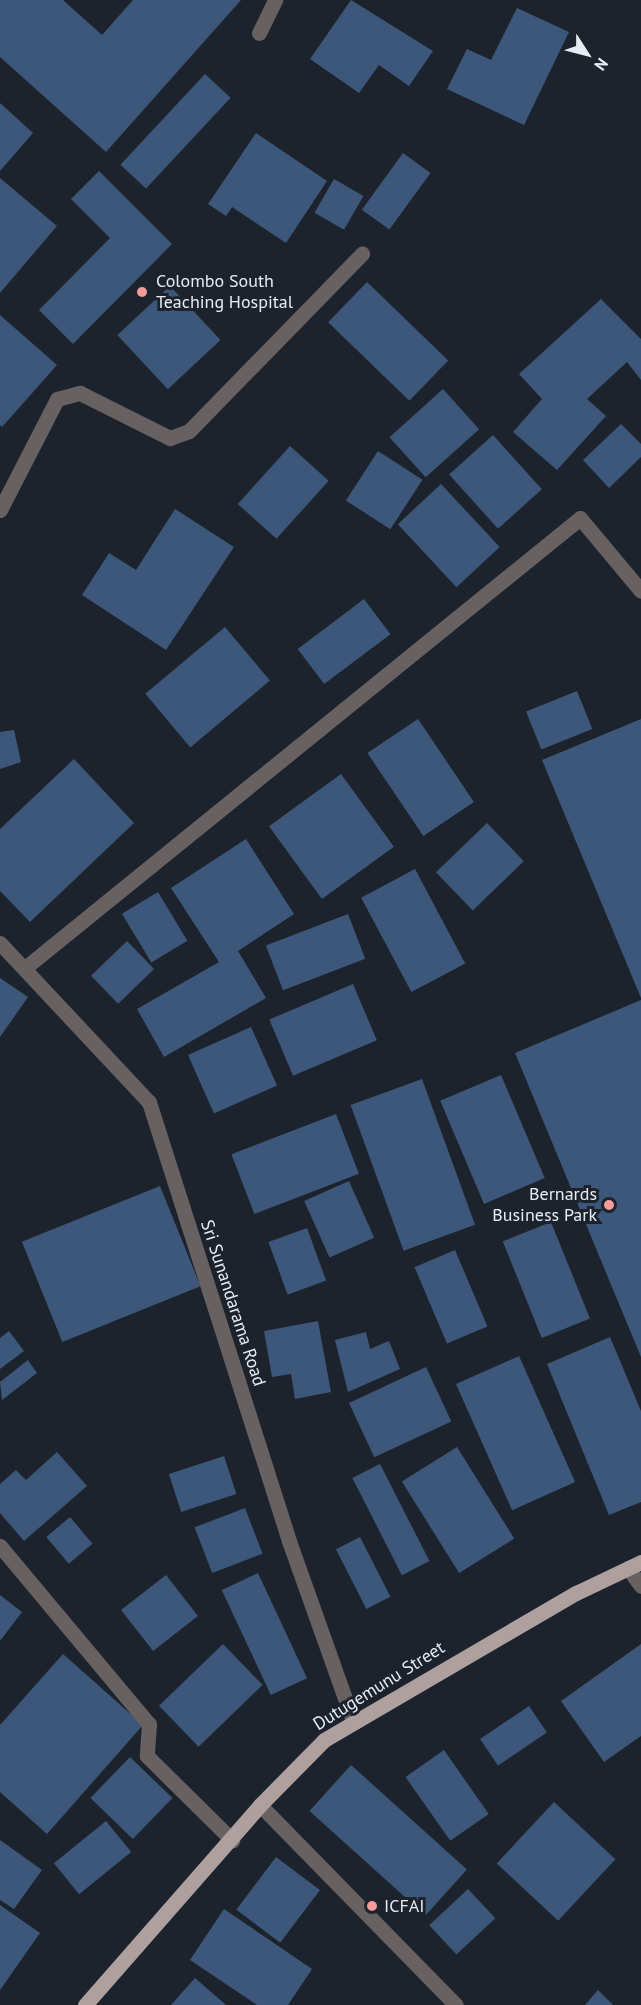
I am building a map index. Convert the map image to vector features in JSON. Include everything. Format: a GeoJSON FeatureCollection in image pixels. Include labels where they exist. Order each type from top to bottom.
{"type":"FeatureCollection","features":[{"type":"Feature","properties":{"kind":"main road","name":"Dutugemunu Street"},"geometry":{"type":"LineString","coordinates":[[85,2005],[232,1840],[260,1805],[324,1740],[353,1721],[635,1565]]}},
{"type":"Feature","properties":{"kind":"street"},"geometry":{"type":"LineString","coordinates":[[259,33],[275,0]]}},
{"type":"Feature","properties":{"kind":"street"},"geometry":{"type":"LineString","coordinates":[[0,510],[57,399],[80,393],[170,438],[189,431],[362,254]]}},
{"type":"Feature","properties":{"kind":"street"},"geometry":{"type":"LineString","coordinates":[[26,967],[580,518],[641,591]]}},
{"type":"Feature","properties":{"kind":"street","name":"Sri Sunandarama Road"},"geometry":{"type":"LineString","coordinates":[[0,943],[26,967],[149,1102],[289,1541],[353,1721]]}},
{"type":"Feature","properties":{"kind":"street"},"geometry":{"type":"LineString","coordinates":[[0,1546],[149,1724],[147,1756],[232,1840]]}},
{"type":"Feature","properties":{"kind":"street"},"geometry":{"type":"LineString","coordinates":[[635,1565],[641,1586]]}},
{"type":"Feature","properties":{"kind":"street"},"geometry":{"type":"LineString","coordinates":[[260,1805],[456,2005]]}},
{"type":"Feature","properties":{"kind":"building"},"geometry":{"type":"Polygon","coordinates":[[[0,0],[63,0],[102,35],[133,0],[241,0],[106,152],[0,57],[0,0]]]}},
{"type":"Feature","properties":{"kind":"building"},"geometry":{"type":"Polygon","coordinates":[[[351,0],[433,51],[409,86],[379,65],[359,93],[310,59],[351,0]]]}},
{"type":"Feature","properties":{"kind":"building"},"geometry":{"type":"Polygon","coordinates":[[[517,8],[569,32],[524,125],[447,89],[467,49],[491,60],[517,8]]]}},
{"type":"Feature","properties":{"kind":"building"},"geometry":{"type":"Polygon","coordinates":[[[205,74],[231,98],[146,189],[120,165],[205,74]]]}},
{"type":"Feature","properties":{"kind":"building"},"geometry":{"type":"Polygon","coordinates":[[[0,103],[33,133],[0,171],[0,103]]]}},
{"type":"Feature","properties":{"kind":"building"},"geometry":{"type":"Polygon","coordinates":[[[256,133],[327,181],[286,243],[232,207],[226,216],[208,204],[256,133]]]}},
{"type":"Feature","properties":{"kind":"building"},"geometry":{"type":"Polygon","coordinates":[[[403,153],[431,173],[389,230],[362,210],[403,153]]]}},
{"type":"Feature","properties":{"kind":"building"},"geometry":{"type":"Polygon","coordinates":[[[99,171],[172,244],[73,344],[39,310],[110,238],[71,199],[99,171]]]}},
{"type":"Feature","properties":{"kind":"building"},"geometry":{"type":"Polygon","coordinates":[[[0,178],[57,226],[0,293],[0,178]]]}},
{"type":"Feature","properties":{"kind":"building"},"geometry":{"type":"Polygon","coordinates":[[[334,179],[363,196],[344,230],[314,213],[334,179]]]}},
{"type":"Feature","properties":{"kind":"building"},"geometry":{"type":"Polygon","coordinates":[[[367,282],[448,360],[409,401],[328,322],[367,282]]]}},
{"type":"Feature","properties":{"kind":"building"},"geometry":{"type":"Polygon","coordinates":[[[170,286],[220,340],[168,389],[117,335],[170,286]]]}},
{"type":"Feature","properties":{"kind":"building"},"geometry":{"type":"Polygon","coordinates":[[[601,299],[641,339],[641,380],[627,362],[587,399],[606,416],[557,470],[513,432],[542,399],[519,374],[601,299]]]}},
{"type":"Feature","properties":{"kind":"building"},"geometry":{"type":"Polygon","coordinates":[[[0,315],[57,365],[2,427],[0,425],[0,315]]]}},
{"type":"Feature","properties":{"kind":"building"},"geometry":{"type":"Polygon","coordinates":[[[443,389],[479,429],[426,477],[389,437],[443,389]]]}},
{"type":"Feature","properties":{"kind":"building"},"geometry":{"type":"Polygon","coordinates":[[[621,424],[641,444],[641,457],[609,488],[583,460],[621,424]]]}},
{"type":"Feature","properties":{"kind":"building"},"geometry":{"type":"Polygon","coordinates":[[[493,435],[542,489],[498,529],[449,474],[493,435]]]}},
{"type":"Feature","properties":{"kind":"building"},"geometry":{"type":"Polygon","coordinates":[[[290,446],[329,481],[276,539],[238,504],[290,446]]]}},
{"type":"Feature","properties":{"kind":"building"},"geometry":{"type":"Polygon","coordinates":[[[378,451],[422,480],[390,529],[346,500],[378,451]]]}},
{"type":"Feature","properties":{"kind":"building"},"geometry":{"type":"Polygon","coordinates":[[[441,484],[500,547],[457,587],[398,524],[441,484]]]}},
{"type":"Feature","properties":{"kind":"building"},"geometry":{"type":"Polygon","coordinates":[[[175,509],[234,547],[166,650],[82,595],[109,553],[136,570],[175,509]]]}},
{"type":"Feature","properties":{"kind":"building"},"geometry":{"type":"Polygon","coordinates":[[[364,599],[390,634],[324,684],[298,649],[364,599]]]}},
{"type":"Feature","properties":{"kind":"building"},"geometry":{"type":"Polygon","coordinates":[[[225,627],[270,681],[190,747],[145,694],[225,627]]]}},
{"type":"Feature","properties":{"kind":"building"},"geometry":{"type":"Polygon","coordinates":[[[577,691],[592,729],[541,750],[526,712],[577,691]]]}},
{"type":"Feature","properties":{"kind":"building"},"geometry":{"type":"Polygon","coordinates":[[[418,719],[474,802],[423,836],[367,753],[418,719]]]}},
{"type":"Feature","properties":{"kind":"building"},"geometry":{"type":"Polygon","coordinates":[[[641,719],[641,998],[542,760],[641,719]]]}},
{"type":"Feature","properties":{"kind":"building"},"geometry":{"type":"Polygon","coordinates":[[[14,730],[21,762],[0,769],[0,732],[14,730]]]}},
{"type":"Feature","properties":{"kind":"building"},"geometry":{"type":"Polygon","coordinates":[[[74,759],[134,823],[30,922],[0,891],[0,829],[74,759]]]}},
{"type":"Feature","properties":{"kind":"building"},"geometry":{"type":"Polygon","coordinates":[[[341,774],[394,847],[322,899],[269,826],[341,774]]]}},
{"type":"Feature","properties":{"kind":"building"},"geometry":{"type":"Polygon","coordinates":[[[487,823],[524,861],[473,910],[436,872],[487,823]]]}},
{"type":"Feature","properties":{"kind":"building"},"geometry":{"type":"Polygon","coordinates":[[[246,839],[294,914],[238,951],[266,998],[164,1057],[137,1009],[219,962],[171,888],[246,839]]]}},
{"type":"Feature","properties":{"kind":"building"},"geometry":{"type":"Polygon","coordinates":[[[415,869],[465,963],[411,992],[361,898],[415,869]]]}},
{"type":"Feature","properties":{"kind":"building"},"geometry":{"type":"Polygon","coordinates":[[[158,892],[187,941],[151,962],[122,914],[158,892]]]}},
{"type":"Feature","properties":{"kind":"building"},"geometry":{"type":"Polygon","coordinates":[[[348,914],[365,959],[283,990],[266,946],[348,914]]]}},
{"type":"Feature","properties":{"kind":"building"},"geometry":{"type":"Polygon","coordinates":[[[127,941],[154,969],[118,1004],[91,976],[127,941]]]}},
{"type":"Feature","properties":{"kind":"building"},"geometry":{"type":"Polygon","coordinates":[[[0,978],[28,997],[0,1037],[0,978]]]}},
{"type":"Feature","properties":{"kind":"building"},"geometry":{"type":"Polygon","coordinates":[[[353,984],[377,1040],[293,1076],[269,1020],[353,984]]]}},
{"type":"Feature","properties":{"kind":"building","name":"Bernards Business Park"},"geometry":{"type":"Polygon","coordinates":[[[641,1000],[641,1357],[515,1053],[641,1000]]]}},
{"type":"Feature","properties":{"kind":"building"},"geometry":{"type":"Polygon","coordinates":[[[251,1027],[277,1085],[214,1114],[188,1055],[251,1027]]]}},
{"type":"Feature","properties":{"kind":"building"},"geometry":{"type":"Polygon","coordinates":[[[501,1075],[545,1178],[484,1204],[440,1101],[501,1075]]]}},
{"type":"Feature","properties":{"kind":"building"},"geometry":{"type":"Polygon","coordinates":[[[422,1079],[475,1225],[404,1251],[351,1105],[422,1079]]]}},
{"type":"Feature","properties":{"kind":"building"},"geometry":{"type":"Polygon","coordinates":[[[336,1114],[359,1174],[254,1214],[231,1154],[336,1114]]]}},
{"type":"Feature","properties":{"kind":"building"},"geometry":{"type":"Polygon","coordinates":[[[349,1181],[374,1238],[329,1258],[304,1201],[349,1181]]]}},
{"type":"Feature","properties":{"kind":"building"},"geometry":{"type":"Polygon","coordinates":[[[160,1186],[200,1286],[62,1342],[22,1242],[160,1186]]]}},
{"type":"Feature","properties":{"kind":"building"},"geometry":{"type":"Polygon","coordinates":[[[551,1222],[590,1318],[542,1338],[503,1241],[551,1222]]]}},
{"type":"Feature","properties":{"kind":"building"},"geometry":{"type":"Polygon","coordinates":[[[307,1228],[326,1281],[288,1295],[268,1242],[307,1228]]]}},
{"type":"Feature","properties":{"kind":"building"},"geometry":{"type":"Polygon","coordinates":[[[455,1250],[487,1326],[447,1344],[414,1267],[455,1250]]]}},
{"type":"Feature","properties":{"kind":"building"},"geometry":{"type":"Polygon","coordinates":[[[318,1321],[331,1392],[295,1399],[291,1374],[272,1377],[264,1331],[318,1321]]]}},
{"type":"Feature","properties":{"kind":"building"},"geometry":{"type":"Polygon","coordinates":[[[9,1331],[24,1351],[0,1369],[0,1338],[9,1331]]]}},
{"type":"Feature","properties":{"kind":"building"},"geometry":{"type":"Polygon","coordinates":[[[366,1332],[370,1349],[389,1341],[400,1369],[348,1392],[335,1340],[366,1332]]]}},
{"type":"Feature","properties":{"kind":"building"},"geometry":{"type":"Polygon","coordinates":[[[610,1337],[641,1411],[641,1502],[609,1515],[547,1364],[610,1337]]]}},
{"type":"Feature","properties":{"kind":"building"},"geometry":{"type":"Polygon","coordinates":[[[519,1356],[575,1482],[512,1510],[456,1384],[519,1356]]]}},
{"type":"Feature","properties":{"kind":"building"},"geometry":{"type":"Polygon","coordinates":[[[28,1360],[37,1373],[2,1400],[0,1382],[28,1360]]]}},
{"type":"Feature","properties":{"kind":"building"},"geometry":{"type":"Polygon","coordinates":[[[426,1367],[451,1421],[374,1457],[349,1403],[426,1367]]]}},
{"type":"Feature","properties":{"kind":"building"},"geometry":{"type":"Polygon","coordinates":[[[457,1447],[514,1539],[459,1573],[402,1481],[457,1447]]]}},
{"type":"Feature","properties":{"kind":"building"},"geometry":{"type":"Polygon","coordinates":[[[57,1452],[87,1486],[24,1541],[0,1513],[0,1484],[16,1470],[26,1480],[57,1452]]]}},
{"type":"Feature","properties":{"kind":"building"},"geometry":{"type":"Polygon","coordinates":[[[224,1456],[236,1494],[181,1512],[169,1474],[224,1456]]]}},
{"type":"Feature","properties":{"kind":"building"},"geometry":{"type":"Polygon","coordinates":[[[380,1464],[429,1561],[402,1575],[352,1478],[380,1464]]]}},
{"type":"Feature","properties":{"kind":"building"},"geometry":{"type":"Polygon","coordinates":[[[245,1508],[263,1554],[212,1573],[195,1527],[245,1508]]]}},
{"type":"Feature","properties":{"kind":"building"},"geometry":{"type":"Polygon","coordinates":[[[70,1517],[92,1544],[69,1564],[46,1537],[70,1517]]]}},
{"type":"Feature","properties":{"kind":"building"},"geometry":{"type":"Polygon","coordinates":[[[360,1537],[390,1597],[366,1609],[336,1549],[360,1537]]]}},
{"type":"Feature","properties":{"kind":"building"},"geometry":{"type":"Polygon","coordinates":[[[258,1573],[307,1678],[271,1695],[222,1590],[258,1573]]]}},
{"type":"Feature","properties":{"kind":"building"},"geometry":{"type":"Polygon","coordinates":[[[166,1575],[198,1616],[153,1651],[121,1610],[166,1575]]]}},
{"type":"Feature","properties":{"kind":"building"},"geometry":{"type":"Polygon","coordinates":[[[0,1595],[22,1612],[0,1641],[0,1595]]]}},
{"type":"Feature","properties":{"kind":"building"},"geometry":{"type":"Polygon","coordinates":[[[223,1644],[263,1685],[199,1747],[159,1706],[223,1644]]]}},
{"type":"Feature","properties":{"kind":"building"},"geometry":{"type":"Polygon","coordinates":[[[641,1644],[641,1736],[604,1762],[561,1701],[641,1644]]]}},
{"type":"Feature","properties":{"kind":"building"},"geometry":{"type":"Polygon","coordinates":[[[63,1654],[143,1725],[47,1834],[0,1792],[0,1725],[63,1654]]]}},
{"type":"Feature","properties":{"kind":"building"},"geometry":{"type":"Polygon","coordinates":[[[529,1706],[547,1733],[498,1766],[480,1739],[529,1706]]]}},
{"type":"Feature","properties":{"kind":"building"},"geometry":{"type":"Polygon","coordinates":[[[444,1750],[489,1814],[450,1841],[405,1777],[444,1750]]]}},
{"type":"Feature","properties":{"kind":"building"},"geometry":{"type":"Polygon","coordinates":[[[130,1757],[172,1798],[133,1839],[90,1798],[130,1757]]]}},
{"type":"Feature","properties":{"kind":"building"},"geometry":{"type":"Polygon","coordinates":[[[351,1765],[467,1869],[425,1915],[310,1811],[351,1765]]]}},
{"type":"Feature","properties":{"kind":"building"},"geometry":{"type":"Polygon","coordinates":[[[554,1802],[615,1859],[558,1921],[497,1863],[554,1802]]]}},
{"type":"Feature","properties":{"kind":"building"},"geometry":{"type":"Polygon","coordinates":[[[106,1821],[131,1852],[79,1894],[54,1863],[106,1821]]]}},
{"type":"Feature","properties":{"kind":"building"},"geometry":{"type":"Polygon","coordinates":[[[0,1840],[42,1870],[14,1909],[0,1900],[0,1840]]]}},
{"type":"Feature","properties":{"kind":"building"},"geometry":{"type":"Polygon","coordinates":[[[276,1857],[320,1890],[280,1943],[236,1910],[276,1857]]]}},
{"type":"Feature","properties":{"kind":"building"},"geometry":{"type":"Polygon","coordinates":[[[468,1889],[495,1918],[457,1954],[429,1925],[468,1889]]]}},
{"type":"Feature","properties":{"kind":"building"},"geometry":{"type":"Polygon","coordinates":[[[0,1905],[40,1933],[0,1990],[0,1905]]]}},
{"type":"Feature","properties":{"kind":"building"},"geometry":{"type":"Polygon","coordinates":[[[224,1909],[312,1969],[288,2005],[257,2005],[190,1960],[224,1909]]]}},
{"type":"Feature","properties":{"kind":"building"},"geometry":{"type":"Polygon","coordinates":[[[195,1978],[226,2005],[171,2005],[195,1978]]]}},
{"type":"Feature","properties":{"kind":"building"},"geometry":{"type":"Polygon","coordinates":[[[598,1990],[613,2005],[585,2005],[598,1990]]]}},
{"type":"Feature","properties":{"kind":"place","name":"Colombo South Teaching Hospital"},"geometry":{"type":"Point","coordinates":[142,292]}},
{"type":"Feature","properties":{"kind":"place","name":"Bernards Business Park"},"geometry":{"type":"Point","coordinates":[609,1205]}},
{"type":"Feature","properties":{"kind":"place","name":"ICFAI"},"geometry":{"type":"Point","coordinates":[372,1906]}}]}
